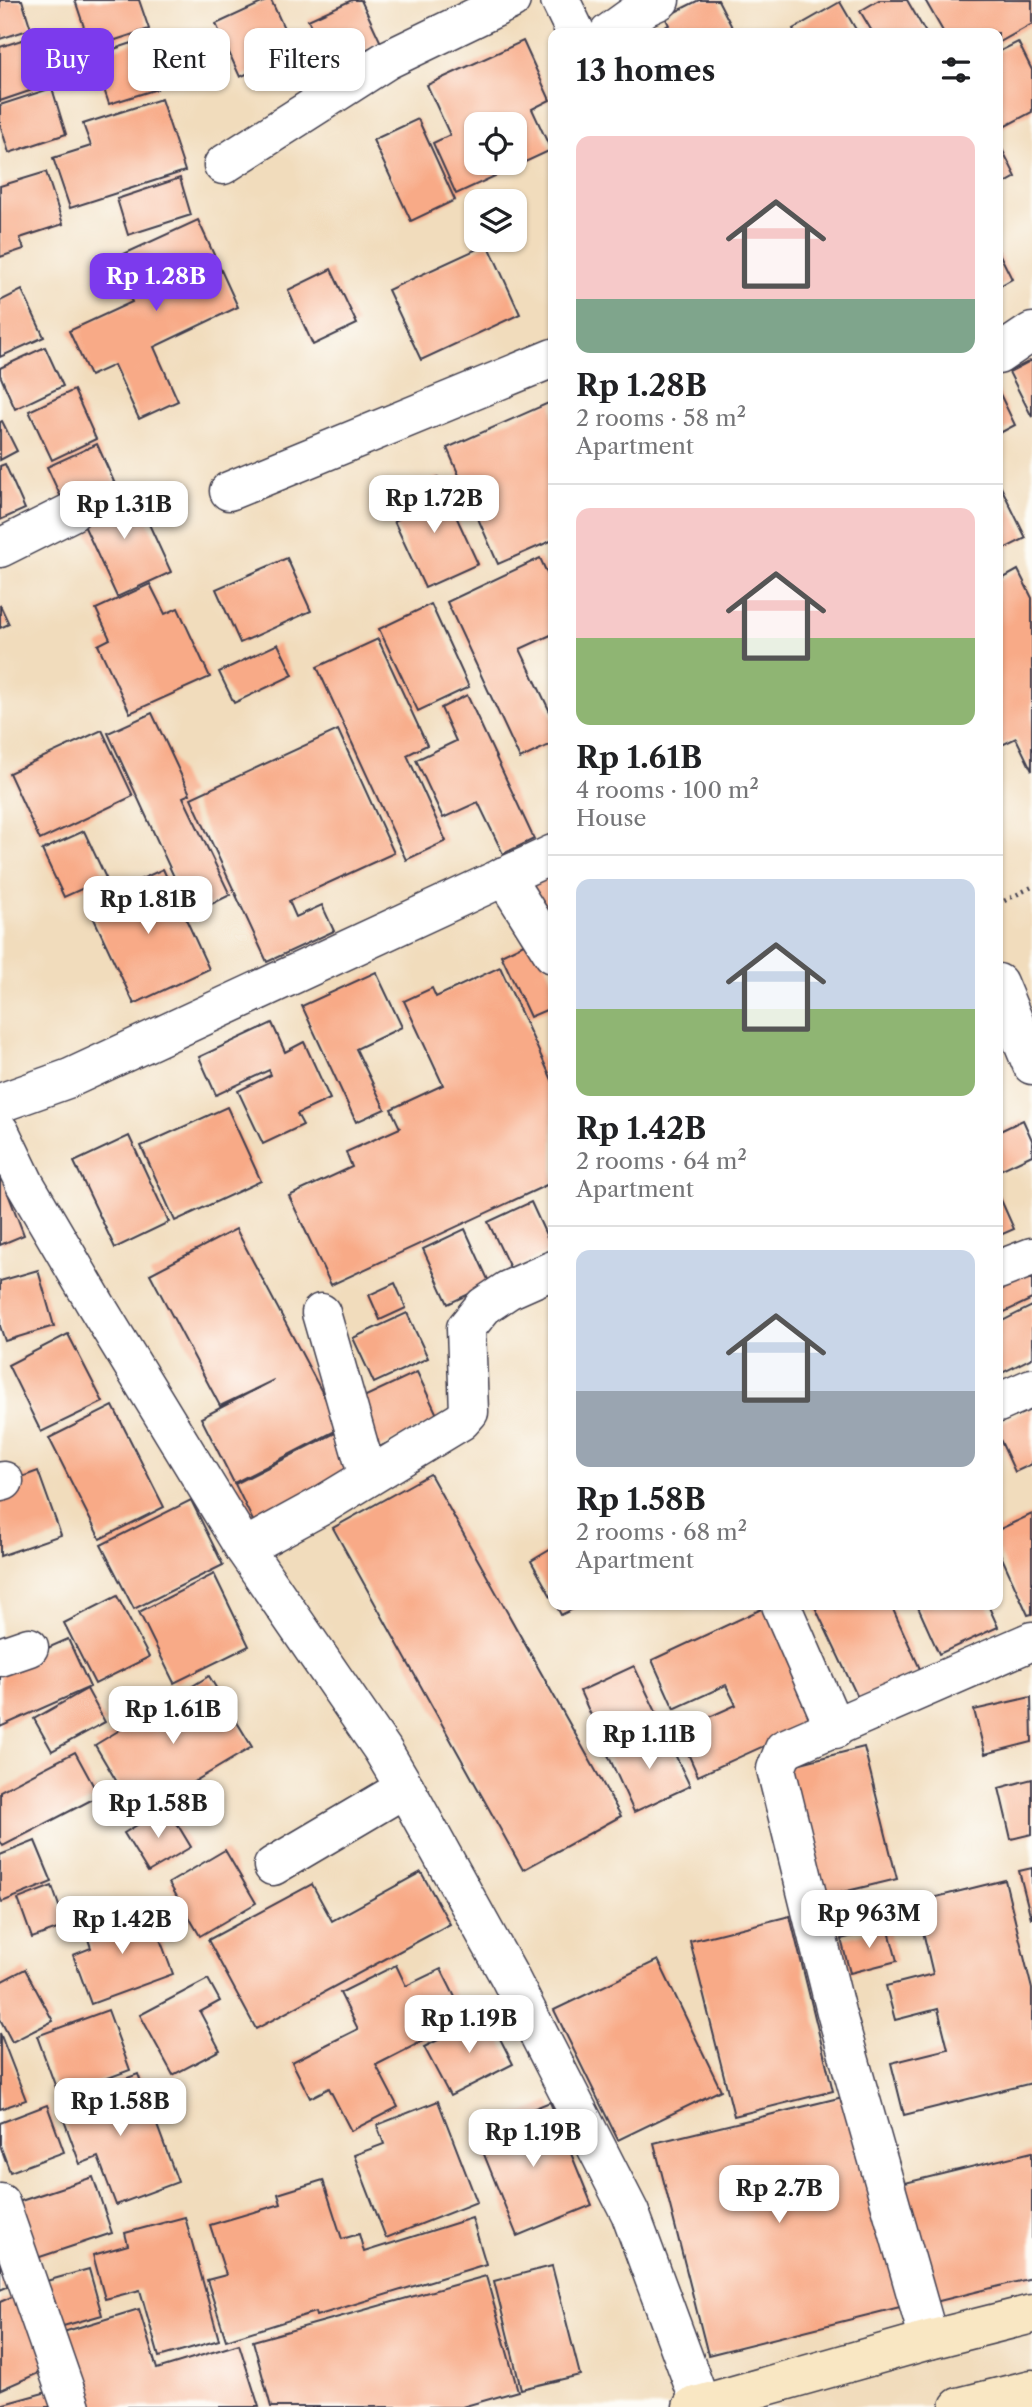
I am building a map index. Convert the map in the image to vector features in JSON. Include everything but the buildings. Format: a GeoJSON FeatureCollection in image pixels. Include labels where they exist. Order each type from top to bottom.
{"type":"FeatureCollection","features":[{"type":"Feature","properties":{"kind":"main road"},"geometry":{"type":"LineString","coordinates":[[696,2406],[929,2340],[1032,2314]]}},
{"type":"Feature","properties":{"kind":"main road"},"geometry":{"type":"LineString","coordinates":[[959,2407],[1031,2392]]}},
{"type":"Feature","properties":{"kind":"street"},"geometry":{"type":"LineString","coordinates":[[223,165],[387,60],[511,0]]}},
{"type":"Feature","properties":{"kind":"street"},"geometry":{"type":"LineString","coordinates":[[560,0],[574,28]]}},
{"type":"Feature","properties":{"kind":"street"},"geometry":{"type":"LineString","coordinates":[[616,28],[645,7],[660,0]]}},
{"type":"Feature","properties":{"kind":"street"},"geometry":{"type":"LineString","coordinates":[[1003,352],[1032,332]]}},
{"type":"Feature","properties":{"kind":"street"},"geometry":{"type":"LineString","coordinates":[[229,491],[548,360]]}},
{"type":"Feature","properties":{"kind":"street"},"geometry":{"type":"LineString","coordinates":[[0,548],[72,512]]}},
{"type":"Feature","properties":{"kind":"street"},"geometry":{"type":"LineString","coordinates":[[0,1103],[70,1078],[548,856]]}},
{"type":"Feature","properties":{"kind":"street"},"geometry":{"type":"LineString","coordinates":[[505,876],[548,946]]}},
{"type":"Feature","properties":{"kind":"street"},"geometry":{"type":"LineString","coordinates":[[1003,995],[1032,1065]]}},
{"type":"Feature","properties":{"kind":"street"},"geometry":{"type":"LineString","coordinates":[[0,1132],[25,1184],[244,1548],[382,1749],[509,1976],[630,2213],[696,2406]]}},
{"type":"Feature","properties":{"kind":"street"},"geometry":{"type":"LineString","coordinates":[[1003,1268],[1032,1257]]}},
{"type":"Feature","properties":{"kind":"street"},"geometry":{"type":"LineString","coordinates":[[244,1548],[461,1421],[468,1412],[466,1328],[484,1306],[508,1290],[548,1272]]}},
{"type":"Feature","properties":{"kind":"street"},"geometry":{"type":"LineString","coordinates":[[321,1312],[368,1477]]}},
{"type":"Feature","properties":{"kind":"street"},"geometry":{"type":"LineString","coordinates":[[1003,1401],[1032,1388]]}},
{"type":"Feature","properties":{"kind":"street"},"geometry":{"type":"LineString","coordinates":[[783,1610],[835,1728]]}},
{"type":"Feature","properties":{"kind":"street"},"geometry":{"type":"LineString","coordinates":[[929,2340],[836,2012],[776,1769],[784,1749],[1032,1641]]}},
{"type":"Feature","properties":{"kind":"street"},"geometry":{"type":"LineString","coordinates":[[272,1867],[405,1788]]}},
{"type":"Feature","properties":{"kind":"street"},"geometry":{"type":"LineString","coordinates":[[0,2203],[71,2407]]}},
{"type":"Feature","properties":{"kind":"path"},"geometry":{"type":"LineString","coordinates":[[1003,902],[1032,887]]}}]}
